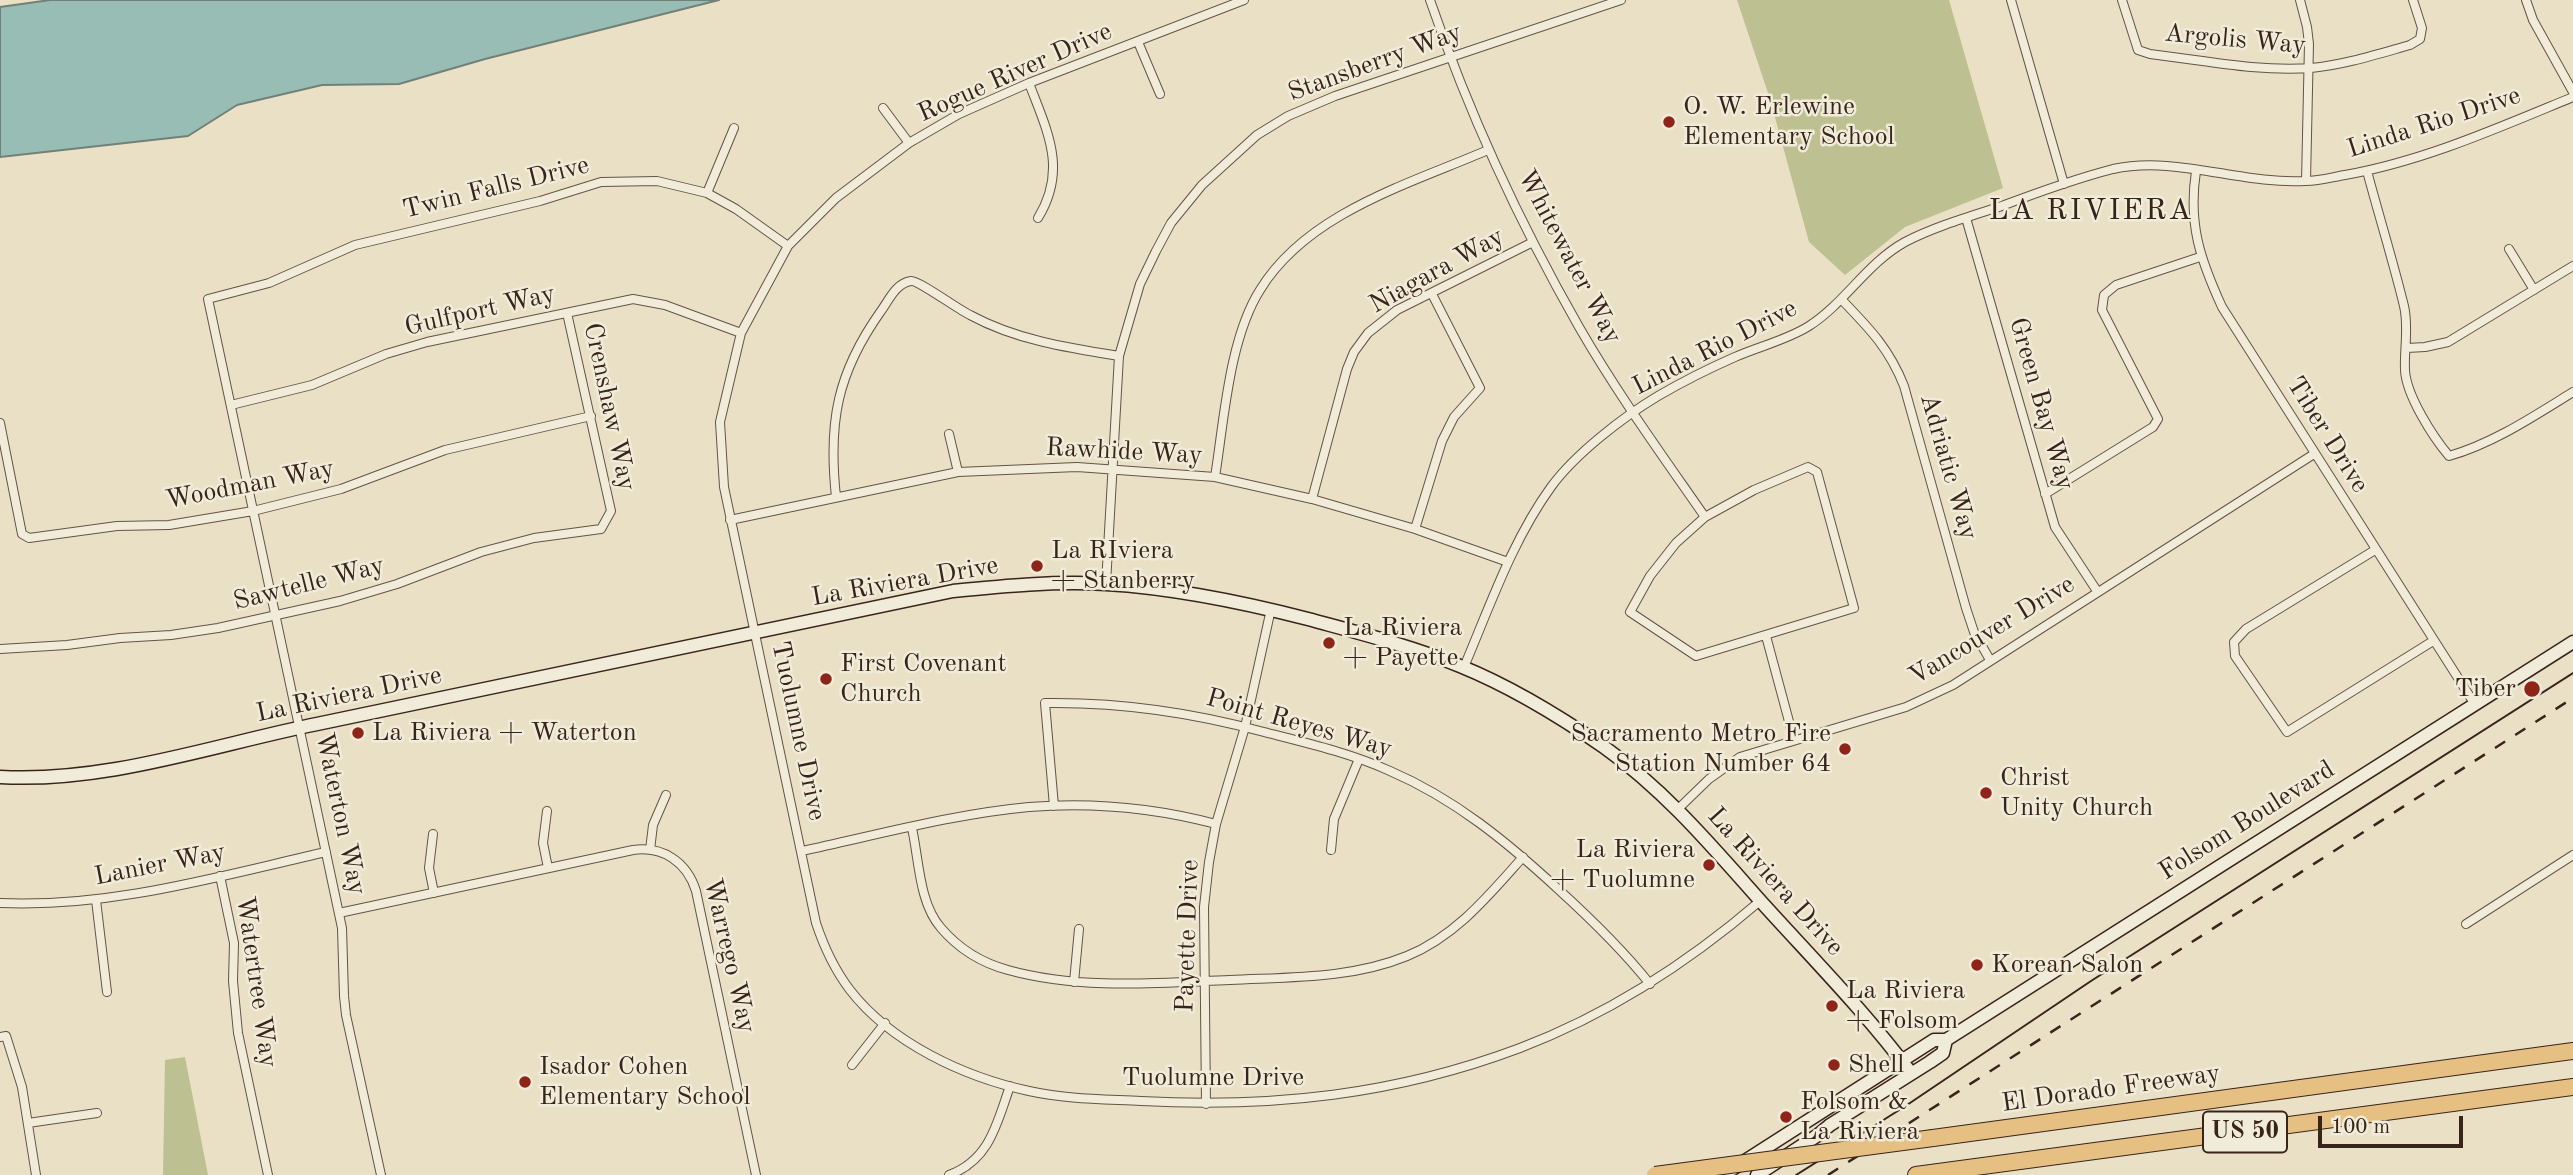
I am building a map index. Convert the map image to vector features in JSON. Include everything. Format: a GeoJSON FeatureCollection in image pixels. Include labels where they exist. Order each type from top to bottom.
{"type":"FeatureCollection","features":[{"type":"Feature","properties":{"kind":"highway","name":"El Dorado Freeway"},"geometry":{"type":"LineString","coordinates":[[1655,1175],[2573,1051]]}},
{"type":"Feature","properties":{"kind":"highway","name":"US 50"},"geometry":{"type":"LineString","coordinates":[[1916,1175],[2573,1087]]}},
{"type":"Feature","properties":{"kind":"street","name":"Rogue River Drive"},"geometry":{"type":"LineString","coordinates":[[756,633],[724,487],[720,422],[741,334],[788,246],[805,232],[836,198],[909,143],[959,114],[1029,83],[1244,0]]}},
{"type":"Feature","properties":{"kind":"street","name":"Whitewater Way"},"geometry":{"type":"LineString","coordinates":[[1430,0],[1450,58],[1488,150],[1533,242],[1580,328],[1633,413],[1705,517]]}},
{"type":"Feature","properties":{"kind":"street","name":"Stansberry Way"},"geometry":{"type":"LineString","coordinates":[[1106,584],[1119,356],[1140,285],[1171,223],[1202,185],[1233,155],[1288,116],[1335,96],[1621,0]]}},
{"type":"Feature","properties":{"kind":"street"},"geometry":{"type":"LineString","coordinates":[[2011,0],[2064,184]]}},
{"type":"Feature","properties":{"kind":"street","name":"Argolis Way"},"geometry":{"type":"LineString","coordinates":[[2122,0],[2137,50],[2253,67],[2309,68],[2335,65],[2410,45],[2420,39],[2422,27],[2413,0]]}},
{"type":"Feature","properties":{"kind":"street"},"geometry":{"type":"LineString","coordinates":[[2300,0],[2307,27],[2309,68],[2306,181]]}},
{"type":"Feature","properties":{"kind":"street"},"geometry":{"type":"LineString","coordinates":[[2526,0],[2533,20],[2573,94]]}},
{"type":"Feature","properties":{"kind":"street","name":"Rogue River Drive"},"geometry":{"type":"LineString","coordinates":[[1138,42],[1160,94]]}},
{"type":"Feature","properties":{"kind":"street"},"geometry":{"type":"LineString","coordinates":[[1029,83],[1052,143],[1055,163],[1048,202],[1038,218]]}},
{"type":"Feature","properties":{"kind":"street","name":"Linda Rio Drive"},"geometry":{"type":"LineString","coordinates":[[1464,667],[1508,562],[1553,485],[1597,440],[1658,396],[1736,356],[1779,341],[1810,325],[1841,299],[1865,272],[1904,243],[2064,184],[2114,169],[2145,164],[2306,181],[2367,171],[2459,141],[2573,94]]}},
{"type":"Feature","properties":{"kind":"street","name":"Rogue River Drive"},"geometry":{"type":"LineString","coordinates":[[883,108],[909,143]]}},
{"type":"Feature","properties":{"kind":"street"},"geometry":{"type":"LineString","coordinates":[[706,193],[734,128]]}},
{"type":"Feature","properties":{"kind":"street"},"geometry":{"type":"LineString","coordinates":[[1215,477],[1234,362],[1243,330],[1259,291],[1292,251],[1324,225],[1360,206],[1488,150]]}},
{"type":"Feature","properties":{"kind":"street","name":"Tiber Drive"},"geometry":{"type":"LineString","coordinates":[[2196,171],[2192,194],[2194,231],[2200,257],[2222,307],[2474,703]]}},
{"type":"Feature","properties":{"kind":"street"},"geometry":{"type":"LineString","coordinates":[[2367,171],[2404,309],[2407,348],[2405,372],[2409,389],[2434,436],[2449,456],[2518,426],[2573,392]]}},
{"type":"Feature","properties":{"kind":"street","name":"Twin Falls Drive"},"geometry":{"type":"LineString","coordinates":[[208,299],[269,283],[355,245],[528,204],[601,182],[657,181],[706,193],[736,209],[788,246]]}},
{"type":"Feature","properties":{"kind":"street","name":"Green Bay Way"},"geometry":{"type":"LineString","coordinates":[[1966,218],[2055,527],[2097,591]]}},
{"type":"Feature","properties":{"kind":"street","name":"Niagara Way"},"geometry":{"type":"LineString","coordinates":[[1312,499],[1354,352],[1368,333],[1397,310],[1432,295],[1533,242]]}},
{"type":"Feature","properties":{"kind":"street"},"geometry":{"type":"LineString","coordinates":[[2509,250],[2534,290]]}},
{"type":"Feature","properties":{"kind":"street"},"geometry":{"type":"LineString","coordinates":[[2045,494],[2153,427],[2158,419],[2102,310],[2104,295],[2116,285],[2200,257]]}},
{"type":"Feature","properties":{"kind":"street"},"geometry":{"type":"LineString","coordinates":[[2407,348],[2448,342],[2573,266]]}},
{"type":"Feature","properties":{"kind":"street"},"geometry":{"type":"LineString","coordinates":[[836,497],[832,457],[833,428],[841,386],[856,349],[898,287],[912,281],[924,285],[936,296],[980,320],[1009,332],[1061,347],[1119,356]]}},
{"type":"Feature","properties":{"kind":"street"},"geometry":{"type":"LineString","coordinates":[[1415,529],[1442,441],[1454,417],[1480,388],[1432,295]]}},
{"type":"Feature","properties":{"kind":"street","name":"Waterton Way"},"geometry":{"type":"LineString","coordinates":[[208,299],[339,913],[344,943],[346,1015],[381,1175]]}},
{"type":"Feature","properties":{"kind":"street","name":"Gulfport Way"},"geometry":{"type":"LineString","coordinates":[[230,405],[312,385],[386,354],[427,342],[633,299],[649,300],[741,334]]}},
{"type":"Feature","properties":{"kind":"street","name":"Adriatic Way"},"geometry":{"type":"LineString","coordinates":[[1841,299],[1881,341],[1896,366],[1904,386],[1966,608],[1974,632],[1990,660]]}},
{"type":"Feature","properties":{"kind":"street","name":"Crenshaw Way"},"geometry":{"type":"LineString","coordinates":[[567,313],[611,511]]}},
{"type":"Feature","properties":{"kind":"street","name":"Woodman Way"},"geometry":{"type":"LineString","coordinates":[[0,423],[22,534],[29,538],[117,526],[169,525],[253,511],[341,489],[445,450],[591,416]]}},
{"type":"Feature","properties":{"kind":"street"},"geometry":{"type":"LineString","coordinates":[[949,434],[958,472]]}},
{"type":"Feature","properties":{"kind":"street","name":"Vancouver Drive"},"geometry":{"type":"LineString","coordinates":[[1678,809],[1709,779],[1740,757],[1906,707],[1953,685],[2314,454]]}},
{"type":"Feature","properties":{"kind":"street","name":"Rawhide Way"},"geometry":{"type":"LineString","coordinates":[[730,520],[958,472],[1077,467],[1215,477],[1312,499],[1415,529],[1508,562]]}},
{"type":"Feature","properties":{"kind":"street"},"geometry":{"type":"LineString","coordinates":[[1808,467],[1816,472],[1854,608],[1696,656],[1630,612],[1650,576],[1676,544],[1705,517],[1808,467]]}},
{"type":"Feature","properties":{"kind":"street","name":"Sawtelle Way"},"geometry":{"type":"LineString","coordinates":[[0,649],[171,635],[340,601],[397,584],[481,552],[534,538],[601,529],[611,511]]}},
{"type":"Feature","properties":{"kind":"street"},"geometry":{"type":"LineString","coordinates":[[2375,550],[2246,629],[2234,642],[2235,656],[2287,732],[2433,640]]}},
{"type":"Feature","properties":{"kind":"street","name":"La Riviera Drive"},"geometry":{"type":"LineString","coordinates":[[0,777],[49,777],[133,766],[300,727],[953,591],[1023,584],[1106,584],[1172,590],[1271,609],[1369,635],[1464,667],[1540,707],[1605,748],[1678,809],[1854,1003],[1911,1073]]}},
{"type":"Feature","properties":{"kind":"street","name":"Payette Drive"},"geometry":{"type":"LineString","coordinates":[[1206,1104],[1206,885],[1216,824],[1245,727],[1271,609]]}},
{"type":"Feature","properties":{"kind":"street","name":"Tuolumne Drive"},"geometry":{"type":"LineString","coordinates":[[756,633],[816,923],[830,958],[850,990],[885,1024],[945,1061],[1010,1086],[1078,1098],[1248,1104],[1321,1098],[1376,1089],[1443,1073],[1521,1048],[1563,1030],[1650,984],[1707,945],[1760,901]]}},
{"type":"Feature","properties":{"kind":"street"},"geometry":{"type":"LineString","coordinates":[[1766,636],[1794,740]]}},
{"type":"Feature","properties":{"kind":"street","name":"Folsom Boulevard"},"geometry":{"type":"LineString","coordinates":[[1723,1175],[1934,1040],[1946,1040],[2573,642]]}},
{"type":"Feature","properties":{"kind":"street","name":"Point Reyes Way"},"geometry":{"type":"LineString","coordinates":[[1054,806],[1045,703],[1081,702],[1154,708],[1245,727],[1359,759],[1421,785],[1489,829],[1599,926],[1650,984]]}},
{"type":"Feature","properties":{"kind":"street"},"geometry":{"type":"LineString","coordinates":[[1331,850],[1334,819],[1359,759]]}},
{"type":"Feature","properties":{"kind":"street"},"geometry":{"type":"LineString","coordinates":[[339,913],[633,850],[650,850],[653,825],[666,795]]}},
{"type":"Feature","properties":{"kind":"street"},"geometry":{"type":"LineString","coordinates":[[802,851],[991,812],[1054,806],[1134,808],[1216,824]]}},
{"type":"Feature","properties":{"kind":"street"},"geometry":{"type":"LineString","coordinates":[[547,811],[543,843],[548,868]]}},
{"type":"Feature","properties":{"kind":"street"},"geometry":{"type":"LineString","coordinates":[[912,828],[927,901],[939,926],[948,936],[971,954],[996,966],[1074,982],[1129,984],[1205,981],[1340,973],[1376,966],[1408,955],[1447,934],[1465,920],[1523,857]]}},
{"type":"Feature","properties":{"kind":"street"},"geometry":{"type":"LineString","coordinates":[[433,834],[429,868],[434,893]]}},
{"type":"Feature","properties":{"kind":"street","name":"Warrego Way"},"geometry":{"type":"LineString","coordinates":[[650,850],[677,860],[694,884],[756,1175]]}},
{"type":"Feature","properties":{"kind":"street","name":"Lanier Way"},"geometry":{"type":"LineString","coordinates":[[0,903],[96,900],[326,852]]}},
{"type":"Feature","properties":{"kind":"street"},"geometry":{"type":"LineString","coordinates":[[2466,923],[2573,855]]}},
{"type":"Feature","properties":{"kind":"street","name":"Watertree Way"},"geometry":{"type":"LineString","coordinates":[[220,876],[234,943],[233,981],[237,1033],[268,1175]]}},
{"type":"Feature","properties":{"kind":"street"},"geometry":{"type":"LineString","coordinates":[[96,900],[107,992]]}},
{"type":"Feature","properties":{"kind":"street"},"geometry":{"type":"LineString","coordinates":[[1074,982],[1079,929]]}},
{"type":"Feature","properties":{"kind":"street"},"geometry":{"type":"LineString","coordinates":[[852,1065],[885,1024]]}},
{"type":"Feature","properties":{"kind":"street"},"geometry":{"type":"LineString","coordinates":[[0,1037],[6,1036],[13,1056],[36,1175]]}},
{"type":"Feature","properties":{"kind":"street","name":"Folsom Boulevard"},"geometry":{"type":"LineString","coordinates":[[1757,1175],[1943,1052],[1946,1040]]}},
{"type":"Feature","properties":{"kind":"street"},"geometry":{"type":"LineString","coordinates":[[949,1175],[971,1164],[986,1147],[1010,1086]]}},
{"type":"Feature","properties":{"kind":"street"},"geometry":{"type":"LineString","coordinates":[[28,1123],[97,1113]]}},
{"type":"Feature","properties":{"kind":"green space"},"geometry":{"type":"Polygon","coordinates":[[[1737,0],[1949,0],[2003,188],[1905,227],[1845,275],[1809,242],[1770,99],[1737,0]]]}},
{"type":"Feature","properties":{"kind":"green space"},"geometry":{"type":"Polygon","coordinates":[[[185,1057],[208,1175],[163,1175],[165,1060],[185,1057]]]}},
{"type":"Feature","properties":{"kind":"water"},"geometry":{"type":"Polygon","coordinates":[[[50,0],[719,0],[485,59],[399,84],[322,85],[237,105],[188,136],[0,157],[0,7],[50,0]]]}},
{"type":"Feature","properties":{"kind":"tram line"},"geometry":{"type":"LineString","coordinates":[[1796,1175],[1904,1107],[2091,981],[2573,673]]}},
{"type":"Feature","properties":{"kind":"railway"},"geometry":{"type":"LineString","coordinates":[[1828,1175],[2573,698]]}},
{"type":"Feature","properties":{"kind":"place","name":"O. W. Erlewine Elementary School"},"geometry":{"type":"Point","coordinates":[1669,122]}},
{"type":"Feature","properties":{"kind":"place","name":"La RIviera + Stanberry"},"geometry":{"type":"Point","coordinates":[1037,566]}},
{"type":"Feature","properties":{"kind":"place","name":"La Riviera + Payette"},"geometry":{"type":"Point","coordinates":[1329,643]}},
{"type":"Feature","properties":{"kind":"place","name":"First Covenant Church"},"geometry":{"type":"Point","coordinates":[826,679]}},
{"type":"Feature","properties":{"kind":"place","name":"Tiber"},"geometry":{"type":"Point","coordinates":[2532,689]}},
{"type":"Feature","properties":{"kind":"place","name":"La Riviera + Waterton"},"geometry":{"type":"Point","coordinates":[358,733]}},
{"type":"Feature","properties":{"kind":"place","name":"Sacramento Metro Fire Station Number 64"},"geometry":{"type":"Point","coordinates":[1845,749]}},
{"type":"Feature","properties":{"kind":"place","name":"Christ Unity Church"},"geometry":{"type":"Point","coordinates":[1986,793]}},
{"type":"Feature","properties":{"kind":"place","name":"La Riviera + Tuolumne"},"geometry":{"type":"Point","coordinates":[1709,865]}},
{"type":"Feature","properties":{"kind":"place","name":"Korean Salon"},"geometry":{"type":"Point","coordinates":[1977,965]}},
{"type":"Feature","properties":{"kind":"place","name":"La Riviera + Folsom"},"geometry":{"type":"Point","coordinates":[1832,1006]}},
{"type":"Feature","properties":{"kind":"place","name":"Shell"},"geometry":{"type":"Point","coordinates":[1834,1065]}},
{"type":"Feature","properties":{"kind":"place","name":"Isador Cohen Elementary School"},"geometry":{"type":"Point","coordinates":[525,1082]}},
{"type":"Feature","properties":{"kind":"place","name":"Folsom & La Riviera"},"geometry":{"type":"Point","coordinates":[1786,1117]}},
{"type":"Feature","properties":{"kind":"district","name":"LA RIVIERA"},"geometry":{"type":"Point","coordinates":[2091,211]}}]}
